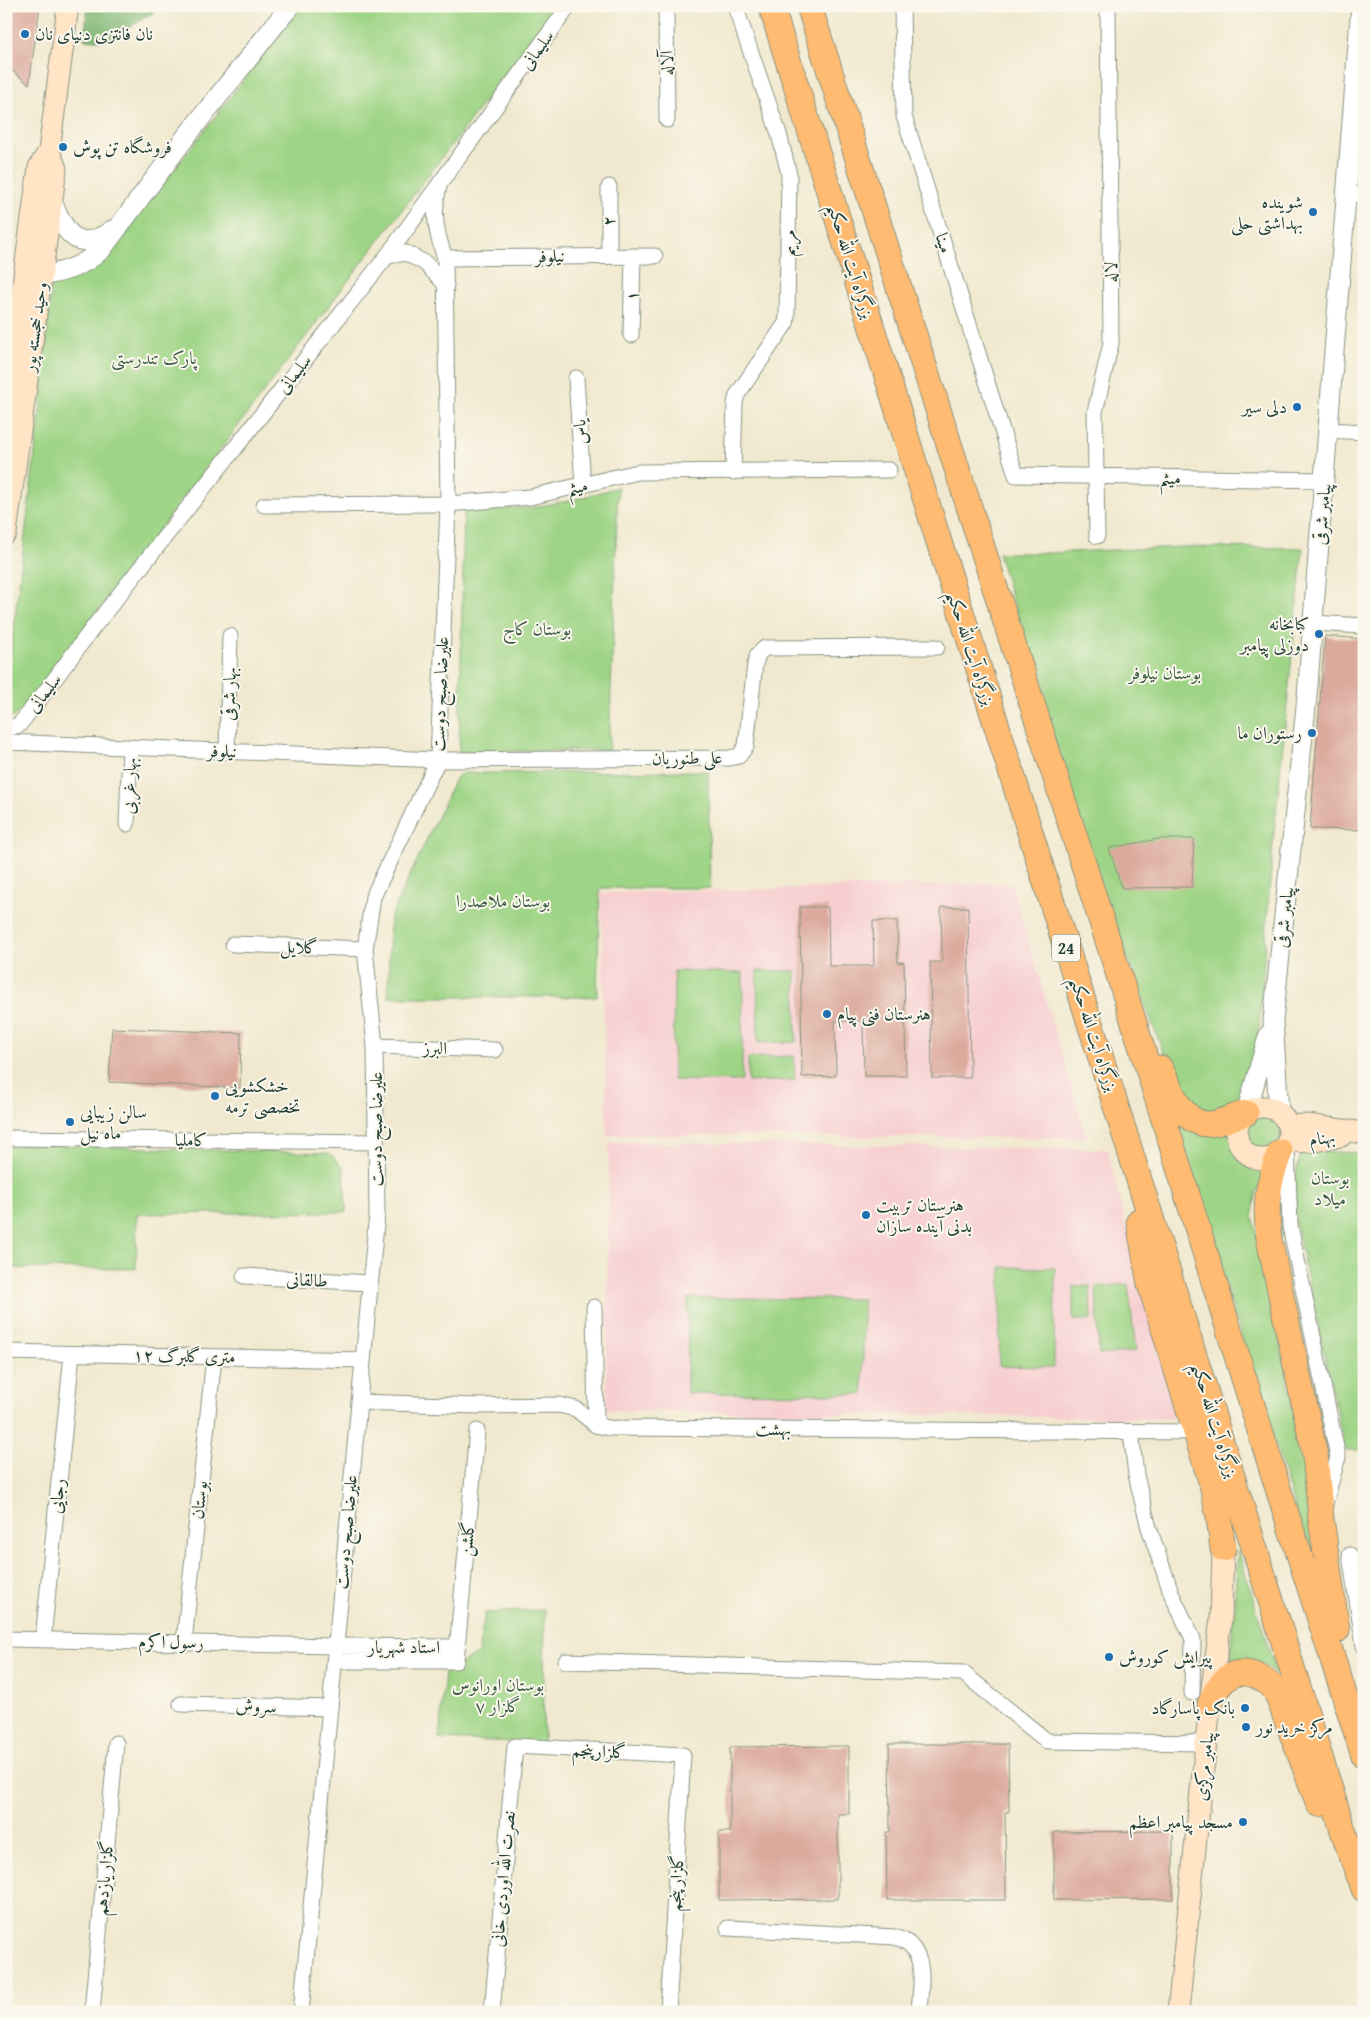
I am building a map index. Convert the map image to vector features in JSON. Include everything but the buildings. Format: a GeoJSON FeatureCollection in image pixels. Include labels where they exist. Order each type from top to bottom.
{"type":"FeatureCollection","features":[{"type":"Feature","properties":{"kind":"highway","name":"بزرگراه آیت الله حکیم"},"geometry":{"type":"LineString","coordinates":[[771,6],[1346,1840],[1364,1889]]}},
{"type":"Feature","properties":{"kind":"highway","name":"بزرگراه آیت الله حکیم"},"geometry":{"type":"LineString","coordinates":[[809,6],[1131,1013],[1275,1479],[1364,1756]]}},
{"type":"Feature","properties":{"kind":"highway"},"geometry":{"type":"LineString","coordinates":[[1131,1013],[1182,1110],[1191,1119],[1208,1124],[1246,1113]]}},
{"type":"Feature","properties":{"kind":"highway"},"geometry":{"type":"LineString","coordinates":[[1125,1132],[1150,1284],[1214,1492],[1220,1517],[1223,1549]]}},
{"type":"Feature","properties":{"kind":"highway"},"geometry":{"type":"LineString","coordinates":[[1283,1133],[1268,1186],[1266,1210],[1268,1229],[1315,1456],[1321,1519],[1347,1704]]}},
{"type":"Feature","properties":{"kind":"highway"},"geometry":{"type":"LineString","coordinates":[[1201,1699],[1230,1676],[1239,1672],[1252,1673],[1265,1680],[1275,1689],[1321,1809],[1346,1840]]}},
{"type":"Feature","properties":{"kind":"main road","name":"وحید خجسته پور"},"geometry":{"type":"LineString","coordinates":[[6,533],[34,276],[39,168],[49,151],[68,6]]}},
{"type":"Feature","properties":{"kind":"main road"},"geometry":{"type":"LineString","coordinates":[[817,6],[823,50]]}},
{"type":"Feature","properties":{"kind":"main road","name":"وحید خجسته پور"},"geometry":{"type":"LineString","coordinates":[[6,407],[10,354],[34,276],[52,201],[56,169],[49,151]]}},
{"type":"Feature","properties":{"kind":"main road"},"geometry":{"type":"LineString","coordinates":[[1262,1107],[1271,1108],[1283,1133],[1267,1158],[1260,1158],[1252,1156],[1241,1147],[1237,1133],[1241,1118],[1253,1108],[1262,1107]]}},
{"type":"Feature","properties":{"kind":"main road","name":"بهنام"},"geometry":{"type":"LineString","coordinates":[[1283,1133],[1310,1142],[1360,1133]]}},
{"type":"Feature","properties":{"kind":"main road","name":"پیامبر مرکزی"},"geometry":{"type":"LineString","coordinates":[[1178,2012],[1206,1742],[1201,1699],[1221,1618],[1223,1549]]}},
{"type":"Feature","properties":{"kind":"street"},"geometry":{"type":"LineString","coordinates":[[34,276],[82,264],[91,259],[120,225],[290,6]]}},
{"type":"Feature","properties":{"kind":"street","name":"سلیمانی"},"geometry":{"type":"LineString","coordinates":[[6,729],[19,724],[36,703],[92,629],[387,256],[569,6]]}},
{"type":"Feature","properties":{"kind":"street","name":"آلاله"},"geometry":{"type":"LineString","coordinates":[[666,6],[667,120]]}},
{"type":"Feature","properties":{"kind":"street","name":"مریم"},"geometry":{"type":"LineString","coordinates":[[733,472],[735,403],[737,395],[786,323],[789,174],[779,134],[735,6]]}},
{"type":"Feature","properties":{"kind":"street","name":"مینا"},"geometry":{"type":"LineString","coordinates":[[902,6],[904,116],[1016,475]]}},
{"type":"Feature","properties":{"kind":"street","name":"لاله"},"geometry":{"type":"LineString","coordinates":[[1098,536],[1095,412],[1112,343],[1108,6]]}},
{"type":"Feature","properties":{"kind":"street","name":"پیامبر شرقی"},"geometry":{"type":"LineString","coordinates":[[1246,1113],[1273,1021],[1313,623],[1328,430],[1355,194],[1361,6]]}},
{"type":"Feature","properties":{"kind":"street","name":"علیرضا صبح دوست"},"geometry":{"type":"LineString","coordinates":[[301,2012],[377,1214],[375,1046],[365,949],[373,897],[438,760],[448,504],[445,258],[435,223],[435,202],[439,186]]}},
{"type":"Feature","properties":{"kind":"street","name":"۲"},"geometry":{"type":"LineString","coordinates":[[609,187],[609,255]]}},
{"type":"Feature","properties":{"kind":"street"},"geometry":{"type":"LineString","coordinates":[[52,201],[63,226],[76,240],[94,241],[120,225]]}},
{"type":"Feature","properties":{"kind":"street"},"geometry":{"type":"LineString","coordinates":[[387,256],[406,253],[425,263],[446,285]]}},
{"type":"Feature","properties":{"kind":"street","name":"۱"},"geometry":{"type":"LineString","coordinates":[[632,335],[633,256]]}},
{"type":"Feature","properties":{"kind":"street","name":"نیلوفر"},"geometry":{"type":"LineString","coordinates":[[445,258],[654,256]]}},
{"type":"Feature","properties":{"kind":"street","name":"یاس"},"geometry":{"type":"LineString","coordinates":[[576,378],[583,486]]}},
{"type":"Feature","properties":{"kind":"street"},"geometry":{"type":"LineString","coordinates":[[1328,430],[1364,432]]}},
{"type":"Feature","properties":{"kind":"street","name":"میثم"},"geometry":{"type":"LineString","coordinates":[[264,505],[448,504],[530,498],[638,472],[889,470]]}},
{"type":"Feature","properties":{"kind":"street","name":"میثم"},"geometry":{"type":"LineString","coordinates":[[1016,475],[1325,480]]}},
{"type":"Feature","properties":{"kind":"street"},"geometry":{"type":"LineString","coordinates":[[1313,623],[1364,626]]}},
{"type":"Feature","properties":{"kind":"street","name":"بهار شرقی"},"geometry":{"type":"LineString","coordinates":[[227,751],[230,636]]}},
{"type":"Feature","properties":{"kind":"street","name":"علی طنوریان"},"geometry":{"type":"LineString","coordinates":[[438,760],[739,756],[746,746],[755,664],[758,654],[765,648],[937,647]]}},
{"type":"Feature","properties":{"kind":"street","name":"نیلوفر"},"geometry":{"type":"LineString","coordinates":[[6,742],[438,760]]}},
{"type":"Feature","properties":{"kind":"street","name":"بهار غربی"},"geometry":{"type":"LineString","coordinates":[[127,824],[130,747]]}},
{"type":"Feature","properties":{"kind":"street","name":"گلایل"},"geometry":{"type":"LineString","coordinates":[[233,944],[365,949]]}},
{"type":"Feature","properties":{"kind":"street","name":"پیامبر شرقی"},"geometry":{"type":"LineString","coordinates":[[1273,1021],[1283,1133]]}},
{"type":"Feature","properties":{"kind":"street","name":"البرز"},"geometry":{"type":"LineString","coordinates":[[375,1046],[495,1050]]}},
{"type":"Feature","properties":{"kind":"street","name":"کاملیا"},"geometry":{"type":"LineString","coordinates":[[6,1138],[376,1142]]}},
{"type":"Feature","properties":{"kind":"street","name":"طالقانی"},"geometry":{"type":"LineString","coordinates":[[244,1276],[370,1283]]}},
{"type":"Feature","properties":{"kind":"street"},"geometry":{"type":"LineString","coordinates":[[594,1307],[596,1425]]}},
{"type":"Feature","properties":{"kind":"street","name":"۱۲ متری گلبرگ"},"geometry":{"type":"LineString","coordinates":[[6,1352],[363,1360]]}},
{"type":"Feature","properties":{"kind":"street","name":"رجایی"},"geometry":{"type":"LineString","coordinates":[[43,1639],[72,1354]]}},
{"type":"Feature","properties":{"kind":"street","name":"بوستان"},"geometry":{"type":"LineString","coordinates":[[184,1642],[214,1357]]}},
{"type":"Feature","properties":{"kind":"street"},"geometry":{"type":"LineString","coordinates":[[359,1402],[478,1406],[559,1404],[576,1409],[596,1425]]}},
{"type":"Feature","properties":{"kind":"street","name":"بهشت"},"geometry":{"type":"LineString","coordinates":[[596,1425],[610,1428],[1195,1432]]}},
{"type":"Feature","properties":{"kind":"street","name":"گلشن"},"geometry":{"type":"LineString","coordinates":[[457,1647],[477,1431]]}},
{"type":"Feature","properties":{"kind":"street"},"geometry":{"type":"LineString","coordinates":[[1131,1432],[1136,1475],[1149,1528],[1172,1595],[1193,1639],[1201,1699]]}},
{"type":"Feature","properties":{"kind":"street"},"geometry":{"type":"LineString","coordinates":[[1350,1555],[1364,1646]]}},
{"type":"Feature","properties":{"kind":"street","name":"رسول اکرم"},"geometry":{"type":"LineString","coordinates":[[6,1638],[184,1642],[335,1654]]}},
{"type":"Feature","properties":{"kind":"street","name":"استاد شهریار"},"geometry":{"type":"LineString","coordinates":[[335,1654],[457,1647]]}},
{"type":"Feature","properties":{"kind":"street"},"geometry":{"type":"LineString","coordinates":[[566,1661],[964,1672],[1047,1741],[1206,1742]]}},
{"type":"Feature","properties":{"kind":"street","name":"سروش"},"geometry":{"type":"LineString","coordinates":[[181,1704],[330,1708]]}},
{"type":"Feature","properties":{"kind":"street","name":"گلزار یازدهم"},"geometry":{"type":"LineString","coordinates":[[92,2012],[116,1743]]}},
{"type":"Feature","properties":{"kind":"street","name":"گلزارپنجم"},"geometry":{"type":"LineString","coordinates":[[515,1746],[683,1755]]}},
{"type":"Feature","properties":{"kind":"street","name":"نصرت الله اوردی خانی"},"geometry":{"type":"LineString","coordinates":[[492,2012],[515,1746]]}},
{"type":"Feature","properties":{"kind":"street","name":"گلزار پنجم"},"geometry":{"type":"LineString","coordinates":[[668,2012],[683,1755]]}},
{"type":"Feature","properties":{"kind":"street"},"geometry":{"type":"LineString","coordinates":[[728,1928],[895,1937],[910,1944],[917,1956],[922,1971],[919,2012]]}},
{"type":"Feature","properties":{"kind":"shaded area","name":"هنرستان فنی پیام"},"geometry":{"type":"Polygon","coordinates":[[[1011,883],[1087,1138],[607,1135],[601,893],[1011,883]]]}},
{"type":"Feature","properties":{"kind":"shaded area","name":"هنرستان تربیت بدنی آینده سازان"},"geometry":{"type":"Polygon","coordinates":[[[609,1142],[1108,1149],[1139,1282],[1176,1411],[1171,1419],[606,1410],[609,1142]]]}},
{"type":"Feature","properties":{"kind":"green space"},"geometry":{"type":"Polygon","coordinates":[[[88,6],[164,6],[107,41],[84,39],[88,6]]]}},
{"type":"Feature","properties":{"kind":"green space","name":"پارک تندرستی"},"geometry":{"type":"Polygon","coordinates":[[[301,6],[557,6],[23,709],[10,719],[6,719],[6,690],[41,404],[51,285],[58,279],[86,273],[105,259],[301,6]]]}},
{"type":"Feature","properties":{"kind":"green space","name":"بوستان کاج"},"geometry":{"type":"Polygon","coordinates":[[[618,487],[609,750],[459,752],[464,509],[529,508],[573,500],[618,487]]]}},
{"type":"Feature","properties":{"kind":"green space","name":"بوستان نیلوفر"},"geometry":{"type":"Polygon","coordinates":[[[1183,547],[1303,548],[1273,842],[1258,1041],[1242,1099],[1237,1106],[1213,1118],[1181,1103],[1096,875],[998,553],[1047,553],[1183,547]]]}},
{"type":"Feature","properties":{"kind":"green space","name":"بوستان ملاصدرا"},"geometry":{"type":"Polygon","coordinates":[[[708,771],[710,888],[600,888],[597,997],[388,997],[390,918],[456,777],[464,773],[708,771]]]}},
{"type":"Feature","properties":{"kind":"green space"},"geometry":{"type":"Polygon","coordinates":[[[674,971],[743,973],[742,1081],[673,1080],[674,971]]]}},
{"type":"Feature","properties":{"kind":"green space"},"geometry":{"type":"Polygon","coordinates":[[[757,971],[796,971],[796,1042],[758,1043],[757,971]]]}},
{"type":"Feature","properties":{"kind":"green space"},"geometry":{"type":"Polygon","coordinates":[[[794,1056],[795,1080],[748,1082],[748,1058],[794,1056]]]}},
{"type":"Feature","properties":{"kind":"green space"},"geometry":{"type":"Polygon","coordinates":[[[1171,1111],[1233,1121],[1233,1141],[1235,1148],[1242,1158],[1254,1165],[1271,1164],[1258,1189],[1253,1216],[1305,1460],[1328,1613],[1171,1111]]]}},
{"type":"Feature","properties":{"kind":"green space"},"geometry":{"type":"Polygon","coordinates":[[[1263,1111],[1275,1114],[1285,1131],[1266,1155],[1255,1152],[1247,1146],[1242,1130],[1243,1124],[1257,1112],[1263,1111]]]}},
{"type":"Feature","properties":{"kind":"green space"},"geometry":{"type":"Polygon","coordinates":[[[6,1144],[330,1153],[344,1169],[346,1212],[137,1214],[136,1269],[6,1268],[6,1144]]]}},
{"type":"Feature","properties":{"kind":"green space","name":"بوستان میلاد"},"geometry":{"type":"Polygon","coordinates":[[[1302,1151],[1364,1153],[1364,1450],[1345,1450],[1296,1226],[1294,1180],[1302,1151]]]}},
{"type":"Feature","properties":{"kind":"green space"},"geometry":{"type":"Polygon","coordinates":[[[1001,1267],[1055,1268],[1054,1367],[999,1366],[1001,1267]]]}},
{"type":"Feature","properties":{"kind":"green space"},"geometry":{"type":"Polygon","coordinates":[[[1128,1284],[1136,1351],[1099,1355],[1096,1287],[1128,1284]]]}},
{"type":"Feature","properties":{"kind":"green space"},"geometry":{"type":"Polygon","coordinates":[[[1073,1286],[1090,1286],[1091,1320],[1073,1320],[1073,1286]]]}},
{"type":"Feature","properties":{"kind":"green space"},"geometry":{"type":"Polygon","coordinates":[[[688,1298],[863,1299],[863,1394],[687,1393],[688,1298]]]}},
{"type":"Feature","properties":{"kind":"green space"},"geometry":{"type":"Polygon","coordinates":[[[1238,1550],[1277,1675],[1256,1661],[1245,1660],[1230,1664],[1238,1550]]]}},
{"type":"Feature","properties":{"kind":"green space","name":"بوستان اورانوس گلزار ۷"},"geometry":{"type":"Polygon","coordinates":[[[545,1610],[543,1743],[439,1739],[445,1672],[478,1654],[485,1613],[545,1610]]]}},
{"type":"Feature","properties":{"kind":"place","name":"نان فانتزی دنیای نان"},"geometry":{"type":"Point","coordinates":[25,34]}},
{"type":"Feature","properties":{"kind":"place","name":"فروشگاه تن پوش"},"geometry":{"type":"Point","coordinates":[63,147]}},
{"type":"Feature","properties":{"kind":"place","name":"شوینده بهداشتی حلی"},"geometry":{"type":"Point","coordinates":[1313,212]}},
{"type":"Feature","properties":{"kind":"place","name":"دلی سیر"},"geometry":{"type":"Point","coordinates":[1297,407]}},
{"type":"Feature","properties":{"kind":"place","name":"کبابخانه دوزلی پیامبر"},"geometry":{"type":"Point","coordinates":[1319,634]}},
{"type":"Feature","properties":{"kind":"place","name":"رستوران ما"},"geometry":{"type":"Point","coordinates":[1312,733]}},
{"type":"Feature","properties":{"kind":"place","name":"هنرستان فنی پیام"},"geometry":{"type":"Point","coordinates":[827,1014]}},
{"type":"Feature","properties":{"kind":"place","name":"خشکشویی تخصصی ترمه"},"geometry":{"type":"Point","coordinates":[215,1096]}},
{"type":"Feature","properties":{"kind":"place","name":"سالن زیبایی ماه نیل"},"geometry":{"type":"Point","coordinates":[70,1122]}},
{"type":"Feature","properties":{"kind":"place","name":"هنرستان تربیت بدنی آینده سازان"},"geometry":{"type":"Point","coordinates":[866,1215]}},
{"type":"Feature","properties":{"kind":"place","name":"پیرایش کوروش"},"geometry":{"type":"Point","coordinates":[1109,1657]}},
{"type":"Feature","properties":{"kind":"place","name":"بانک پاسارگاد"},"geometry":{"type":"Point","coordinates":[1245,1708]}},
{"type":"Feature","properties":{"kind":"place","name":"مرکز خرید نور"},"geometry":{"type":"Point","coordinates":[1246,1727]}},
{"type":"Feature","properties":{"kind":"place","name":"مسجد پیامبر اعظم"},"geometry":{"type":"Point","coordinates":[1243,1822]}}]}
